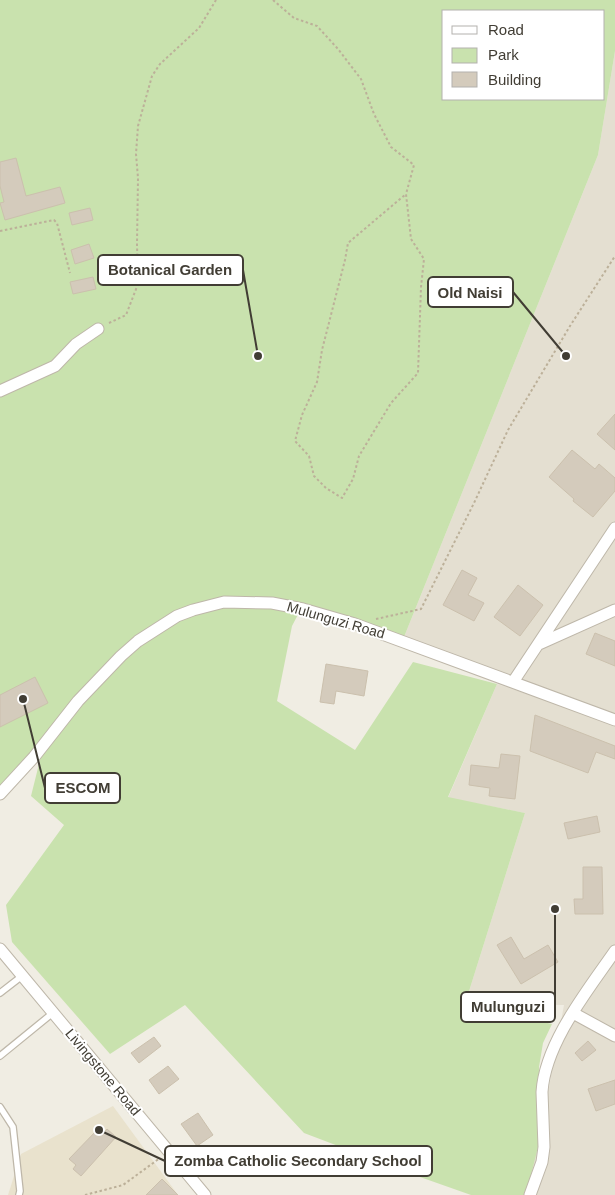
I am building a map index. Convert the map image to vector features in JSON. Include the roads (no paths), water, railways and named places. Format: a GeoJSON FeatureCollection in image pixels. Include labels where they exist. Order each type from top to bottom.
{"type":"FeatureCollection","features":[{"type":"Feature","properties":{"kind":"street"},"geometry":{"type":"LineString","coordinates":[[0,391],[55,366],[76,344],[98,328]]}},
{"type":"Feature","properties":{"kind":"street"},"geometry":{"type":"LineString","coordinates":[[513,682],[615,528]]}},
{"type":"Feature","properties":{"kind":"street","name":"Mulunguzi Road"},"geometry":{"type":"LineString","coordinates":[[0,794],[34,756],[78,701],[138,641],[177,616],[224,602],[256,602],[304,608],[355,624],[615,720]]}},
{"type":"Feature","properties":{"kind":"street"},"geometry":{"type":"LineString","coordinates":[[539,644],[615,610]]}},
{"type":"Feature","properties":{"kind":"street","name":"Livingstone Road"},"geometry":{"type":"LineString","coordinates":[[0,949],[205,1195]]}},
{"type":"Feature","properties":{"kind":"street"},"geometry":{"type":"LineString","coordinates":[[530,1195],[542,1162],[544,1147],[542,1092],[544,1074],[550,1054],[573,1013],[615,951]]}},
{"type":"Feature","properties":{"kind":"street"},"geometry":{"type":"LineString","coordinates":[[573,1013],[615,1036]]}},
{"type":"Feature","properties":{"kind":"lane"},"geometry":{"type":"LineString","coordinates":[[0,993],[22,976]]}},
{"type":"Feature","properties":{"kind":"lane"},"geometry":{"type":"LineString","coordinates":[[0,1056],[54,1012]]}},
{"type":"Feature","properties":{"kind":"lane"},"geometry":{"type":"LineString","coordinates":[[0,1107],[13,1128],[19,1195]]}},
{"type":"Feature","properties":{"kind":"place","name":"Botanical Garden"},"geometry":{"type":"Point","coordinates":[258,356]}},
{"type":"Feature","properties":{"kind":"place","name":"Old Naisi"},"geometry":{"type":"Point","coordinates":[566,356]}},
{"type":"Feature","properties":{"kind":"place","name":"ESCOM"},"geometry":{"type":"Point","coordinates":[23,699]}},
{"type":"Feature","properties":{"kind":"place","name":"Mulunguzi"},"geometry":{"type":"Point","coordinates":[555,909]}},
{"type":"Feature","properties":{"kind":"place","name":"Zomba Catholic Secondary School"},"geometry":{"type":"Point","coordinates":[99,1130]}}]}
